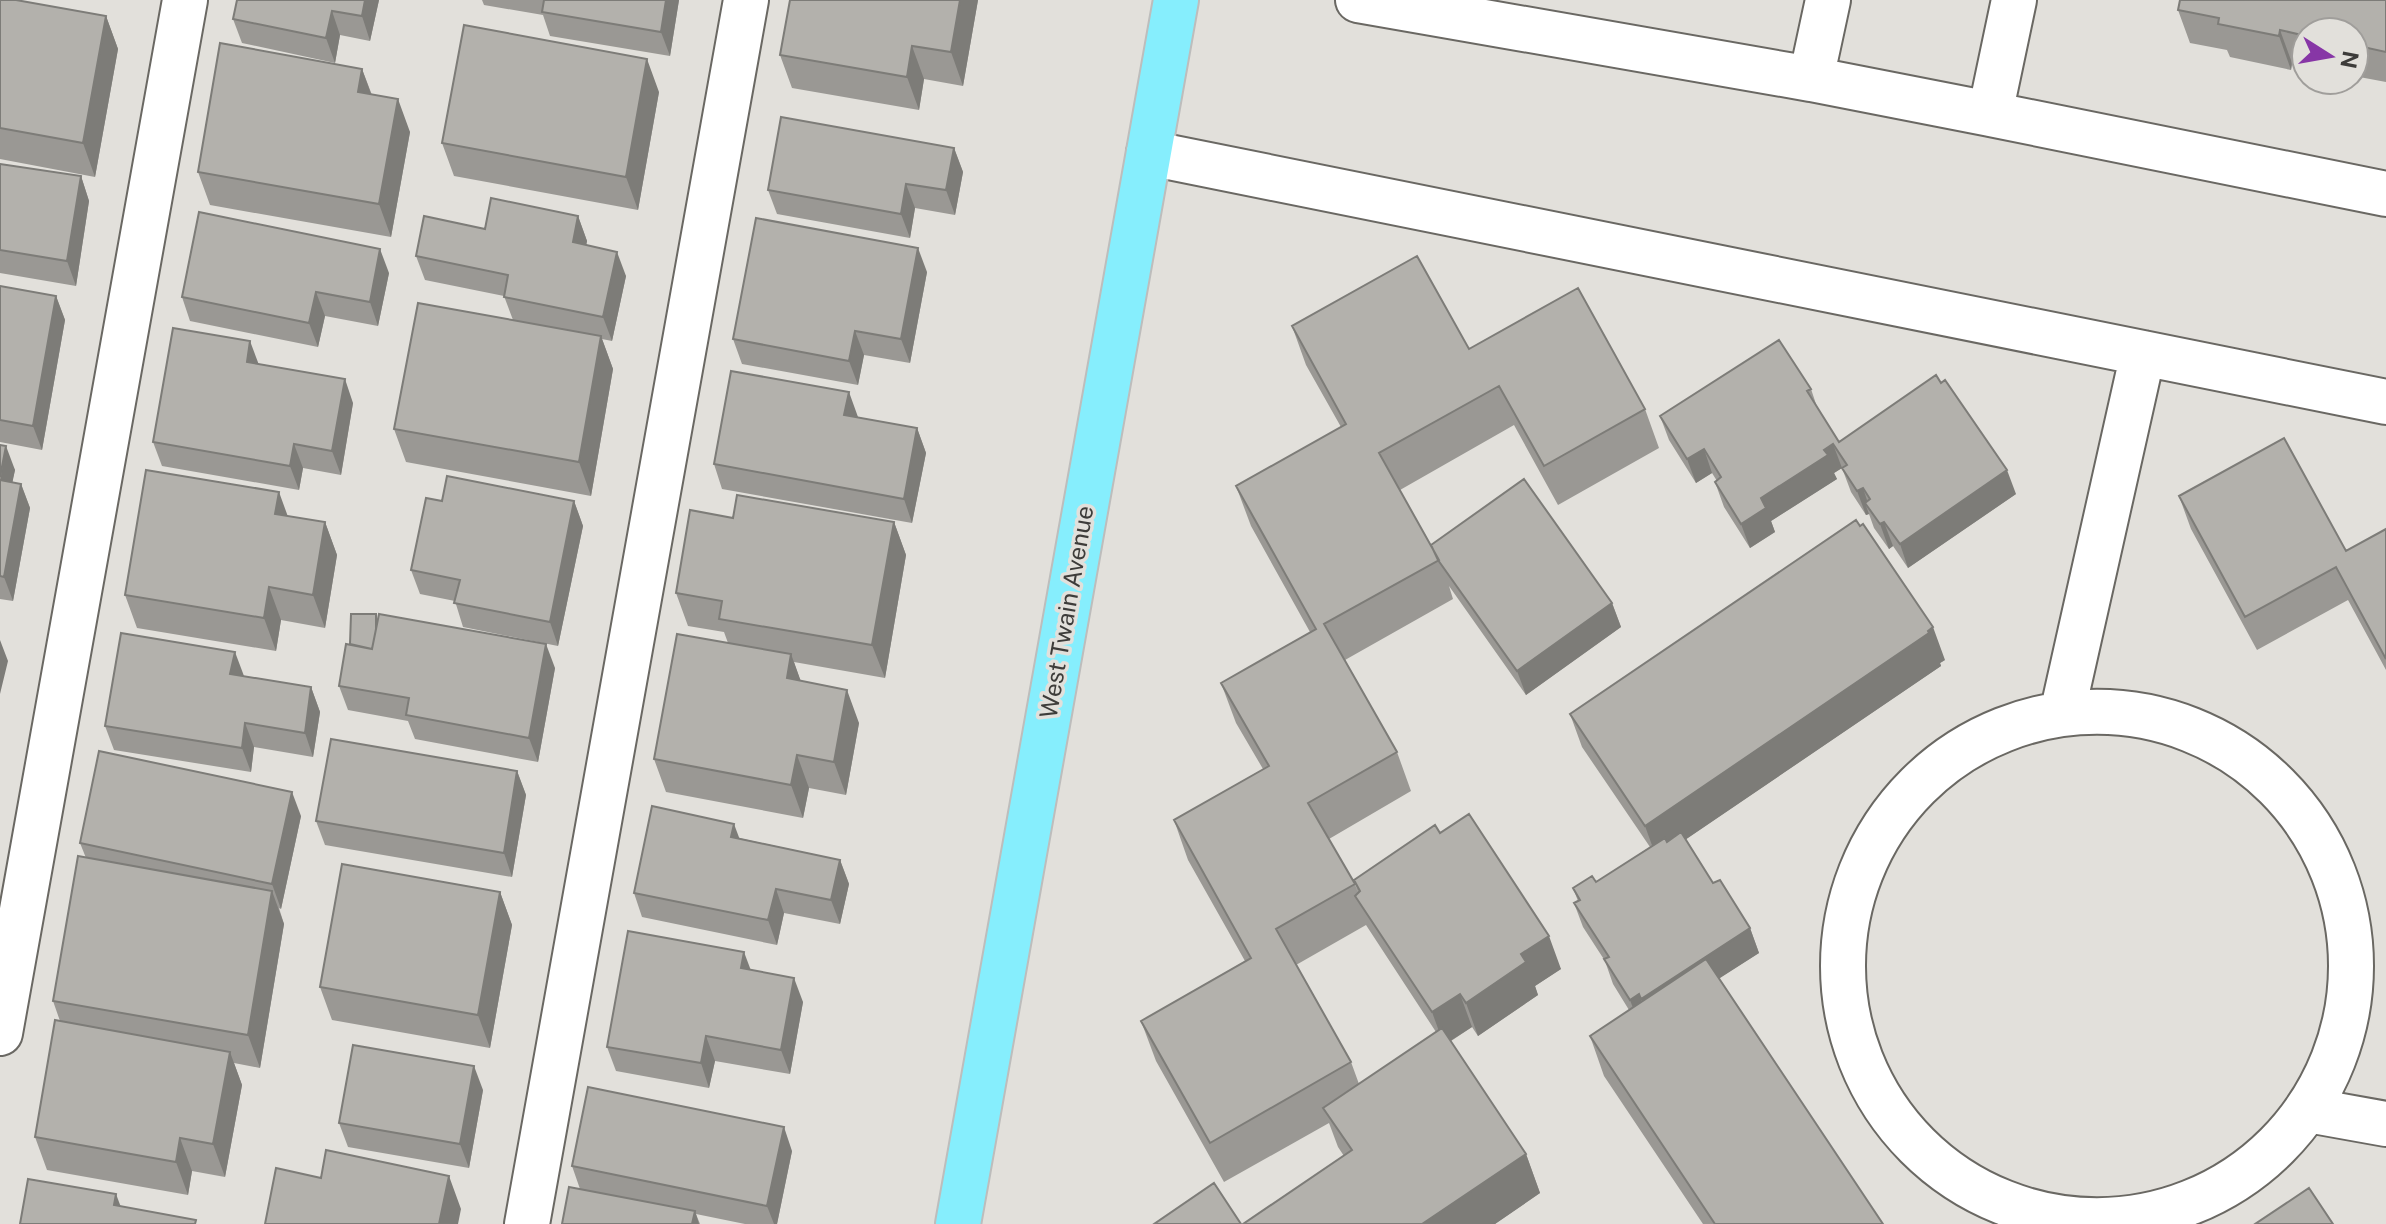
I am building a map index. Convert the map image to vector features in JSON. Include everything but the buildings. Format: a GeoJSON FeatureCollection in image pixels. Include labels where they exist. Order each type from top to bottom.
{"type":"FeatureCollection","features":[{"type":"Feature","properties":{"kind":"main road","name":"West Twain Avenue"},"geometry":{"type":"LineString","coordinates":[[958,1224],[1176,0]]}},
{"type":"Feature","properties":{"kind":"street"},"geometry":{"type":"LineString","coordinates":[[0,1033],[185,0]]}},
{"type":"Feature","properties":{"kind":"street"},"geometry":{"type":"LineString","coordinates":[[527,1224],[746,0]]}},
{"type":"Feature","properties":{"kind":"street"},"geometry":{"type":"LineString","coordinates":[[1358,0],[1811,79],[2386,194]]}},
{"type":"Feature","properties":{"kind":"street"},"geometry":{"type":"LineString","coordinates":[[1811,79],[1828,0]]}},
{"type":"Feature","properties":{"kind":"street"},"geometry":{"type":"LineString","coordinates":[[1990,114],[2014,0]]}},
{"type":"Feature","properties":{"kind":"street"},"geometry":{"type":"LineString","coordinates":[[1149,153],[2386,402]]}},
{"type":"Feature","properties":{"kind":"street"},"geometry":{"type":"LineString","coordinates":[[2062,714],[2143,353]]}},
{"type":"Feature","properties":{"kind":"street"},"geometry":{"type":"LineString","coordinates":[[2062,714],[2124,714],[2160,719],[2206,736],[2248,761],[2285,793],[2314,832],[2335,877],[2348,924],[2351,973],[2345,1021],[2330,1067],[2308,1110],[2276,1147],[2239,1177],[2196,1201],[2150,1215],[2102,1221],[2055,1218],[2009,1205],[1962,1182],[1922,1150],[1887,1111],[1863,1065],[1848,1015],[1844,964],[1849,911],[1866,862],[1892,817],[1926,778],[1968,747],[2015,726],[2062,714]]}},
{"type":"Feature","properties":{"kind":"street"},"geometry":{"type":"LineString","coordinates":[[2308,1110],[2386,1124]]}}]}
